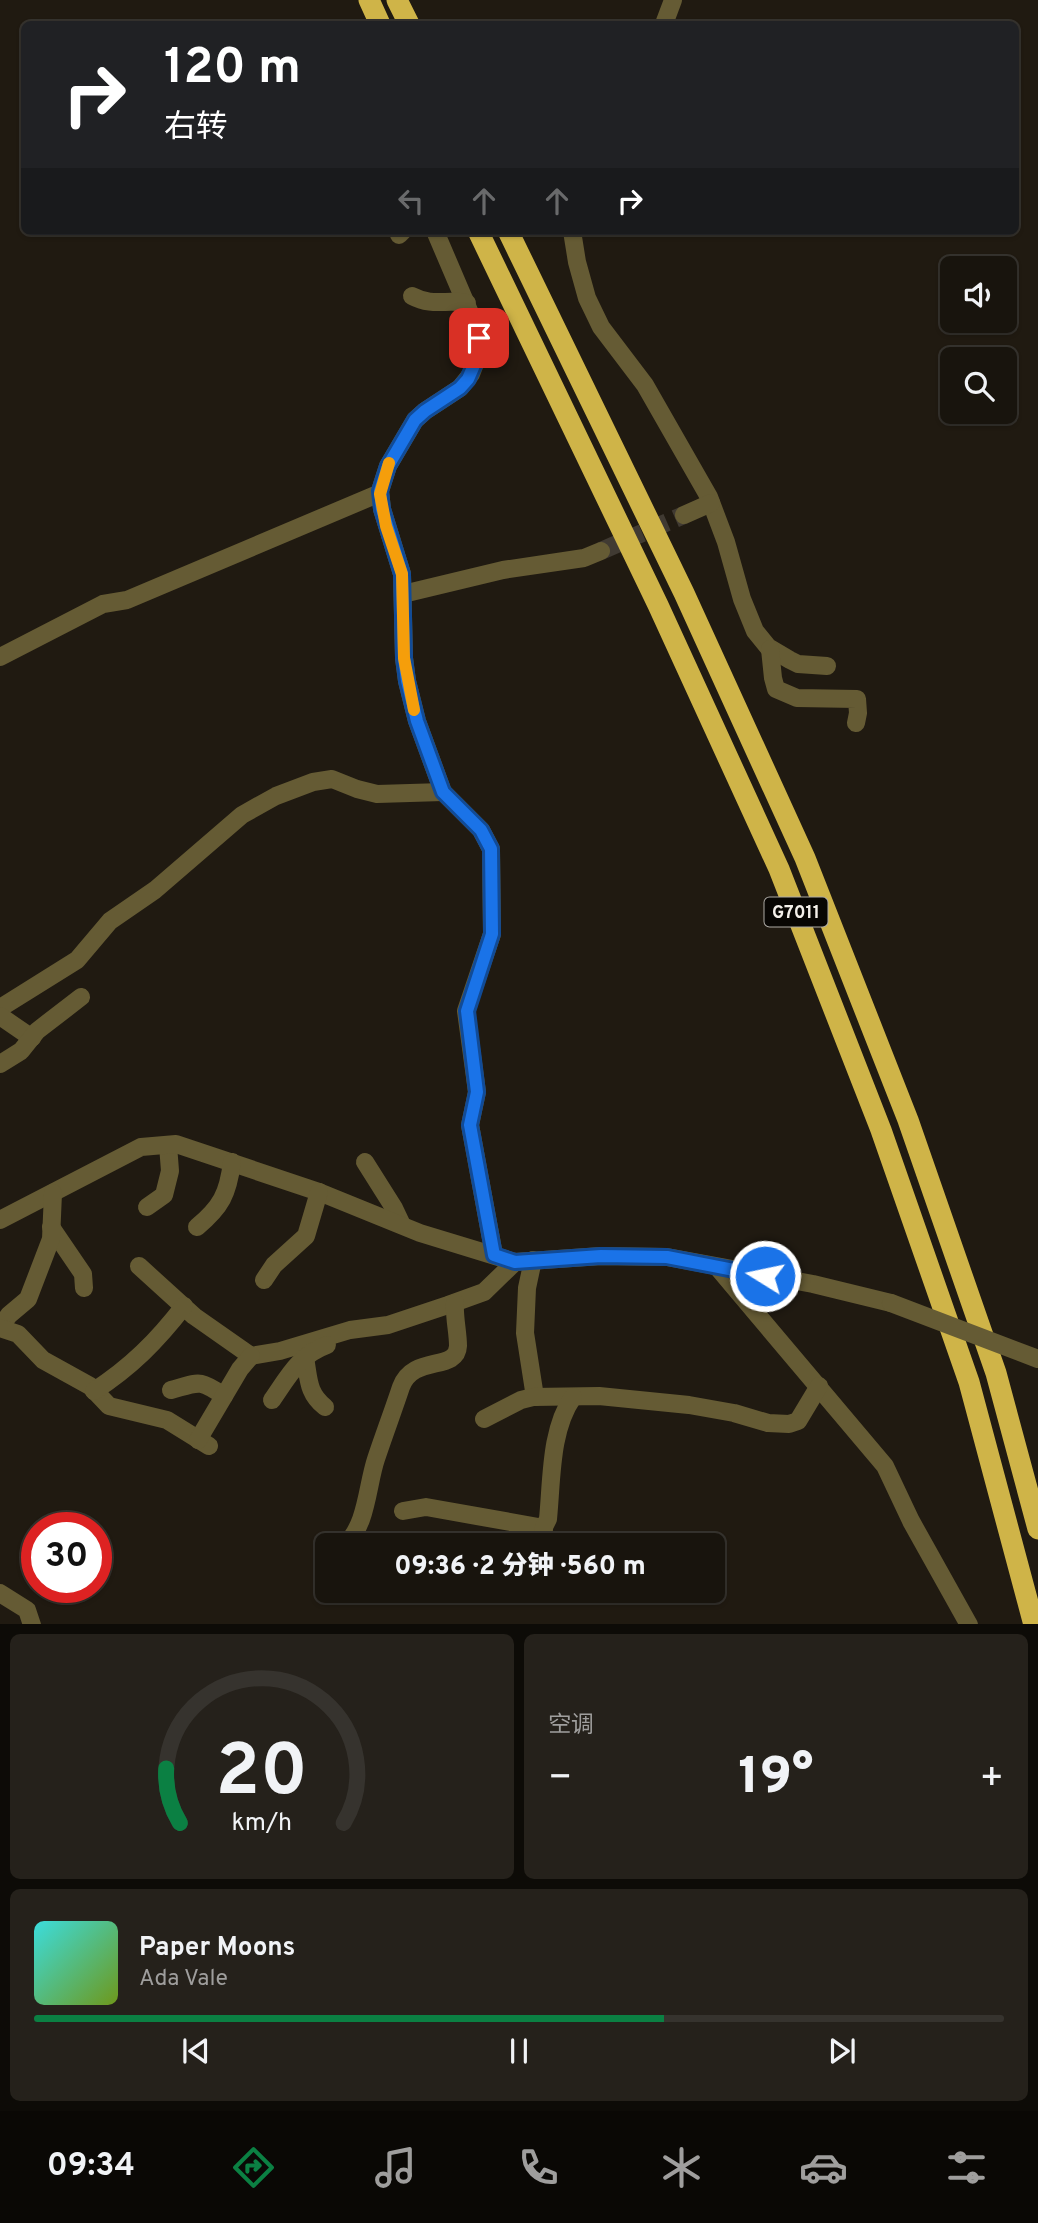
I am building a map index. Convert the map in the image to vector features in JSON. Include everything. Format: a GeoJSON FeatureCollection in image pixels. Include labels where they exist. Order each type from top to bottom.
{"type":"FeatureCollection","features":[{"type":"Feature","properties":{"kind":"highway"},"geometry":{"type":"LineString","coordinates":[[369,0],[379,21]]}},
{"type":"Feature","properties":{"kind":"highway"},"geometry":{"type":"LineString","coordinates":[[397,0],[408,21]]}},
{"type":"Feature","properties":{"kind":"highway","name":"G7011"},"geometry":{"type":"LineString","coordinates":[[480,235],[664,618],[779,869],[881,1130],[969,1382],[1034,1624]]}},
{"type":"Feature","properties":{"kind":"highway","name":"G7011"},"geometry":{"type":"LineString","coordinates":[[510,235],[684,593],[805,858],[908,1120],[992,1361],[1038,1529]]}},
{"type":"Feature","properties":{"kind":"street"},"geometry":{"type":"LineString","coordinates":[[665,21],[673,0]]}},
{"type":"Feature","properties":{"kind":"street"},"geometry":{"type":"LineString","coordinates":[[437,235],[467,303],[479,338],[478,356],[474,369],[460,388],[415,420],[388,466],[380,494],[386,526],[402,574],[403,645],[407,681],[417,721],[443,792],[481,830],[491,849],[492,934],[467,1011],[477,1092],[470,1125],[494,1255]]}},
{"type":"Feature","properties":{"kind":"street"},"geometry":{"type":"LineString","coordinates":[[573,235],[587,298],[601,327],[645,385],[711,503],[726,542],[749,620],[757,636],[770,649],[796,663]]}},
{"type":"Feature","properties":{"kind":"street"},"geometry":{"type":"LineString","coordinates":[[412,296],[423,302],[467,303]]}},
{"type":"Feature","properties":{"kind":"street"},"geometry":{"type":"LineString","coordinates":[[0,657],[103,604],[127,600],[380,494]]}},
{"type":"Feature","properties":{"kind":"street"},"geometry":{"type":"LineString","coordinates":[[684,515],[711,503]]}},
{"type":"Feature","properties":{"kind":"street"},"geometry":{"type":"LineString","coordinates":[[403,594],[503,570],[584,558],[601,551]]}},
{"type":"Feature","properties":{"kind":"street"},"geometry":{"type":"LineString","coordinates":[[770,649],[776,689],[792,697],[808,699],[857,699],[856,723]]}},
{"type":"Feature","properties":{"kind":"street"},"geometry":{"type":"LineString","coordinates":[[772,670],[796,663],[827,666]]}},
{"type":"Feature","properties":{"kind":"street"},"geometry":{"type":"LineString","coordinates":[[32,1038],[0,1016],[77,960],[110,921],[155,890],[242,815],[276,796],[313,782],[332,779],[368,793],[443,792]]}},
{"type":"Feature","properties":{"kind":"street"},"geometry":{"type":"LineString","coordinates":[[0,1063],[21,1051],[32,1038],[81,997]]}},
{"type":"Feature","properties":{"kind":"street"},"geometry":{"type":"LineString","coordinates":[[0,1220],[141,1147],[176,1144],[319,1192],[402,1225],[515,1262],[601,1256],[667,1257],[813,1284],[891,1303],[1038,1359]]}},
{"type":"Feature","properties":{"kind":"street"},"geometry":{"type":"LineString","coordinates":[[147,1207],[164,1195],[170,1171],[168,1145]]}},
{"type":"Feature","properties":{"kind":"street"},"geometry":{"type":"LineString","coordinates":[[365,1161],[402,1225]]}},
{"type":"Feature","properties":{"kind":"street"},"geometry":{"type":"LineString","coordinates":[[197,1227],[217,1210],[224,1198],[232,1162]]}},
{"type":"Feature","properties":{"kind":"street"},"geometry":{"type":"LineString","coordinates":[[264,1280],[274,1265],[306,1236],[319,1192]]}},
{"type":"Feature","properties":{"kind":"street"},"geometry":{"type":"LineString","coordinates":[[52,1193],[51,1239],[28,1300],[9,1315],[0,1327],[18,1334],[43,1360],[94,1391],[109,1406],[167,1420],[204,1443],[224,1396],[251,1356],[280,1351],[350,1331],[382,1326],[455,1303],[484,1292],[515,1262]]}},
{"type":"Feature","properties":{"kind":"street"},"geometry":{"type":"LineString","coordinates":[[51,1227],[83,1274],[84,1289]]}},
{"type":"Feature","properties":{"kind":"street"},"geometry":{"type":"LineString","coordinates":[[533,1260],[527,1289],[525,1325],[535,1397]]}},
{"type":"Feature","properties":{"kind":"street"},"geometry":{"type":"LineString","coordinates":[[139,1266],[184,1306],[251,1356]]}},
{"type":"Feature","properties":{"kind":"street"},"geometry":{"type":"LineString","coordinates":[[718,1268],[885,1465],[911,1521],[967,1624]]}},
{"type":"Feature","properties":{"kind":"street"},"geometry":{"type":"LineString","coordinates":[[354,1533],[375,1462],[407,1377],[420,1366],[435,1365],[455,1354],[458,1347],[455,1303]]}},
{"type":"Feature","properties":{"kind":"street"},"geometry":{"type":"LineString","coordinates":[[94,1391],[131,1366],[146,1352],[184,1306]]}},
{"type":"Feature","properties":{"kind":"street"},"geometry":{"type":"LineString","coordinates":[[272,1400],[312,1351],[371,1335],[382,1326]]}},
{"type":"Feature","properties":{"kind":"street"},"geometry":{"type":"LineString","coordinates":[[305,1357],[307,1379],[312,1392],[316,1400],[325,1407]]}},
{"type":"Feature","properties":{"kind":"street"},"geometry":{"type":"LineString","coordinates":[[171,1390],[197,1382],[205,1383],[224,1396]]}},
{"type":"Feature","properties":{"kind":"street"},"geometry":{"type":"LineString","coordinates":[[484,1419],[521,1400],[535,1397],[599,1396],[689,1405],[734,1413],[768,1423],[789,1424],[798,1421],[819,1386]]}},
{"type":"Feature","properties":{"kind":"street"},"geometry":{"type":"LineString","coordinates":[[544,1533],[558,1434],[573,1397]]}},
{"type":"Feature","properties":{"kind":"street"},"geometry":{"type":"LineString","coordinates":[[403,1511],[426,1507],[527,1533]]}},
{"type":"Feature","properties":{"kind":"street"},"geometry":{"type":"LineString","coordinates":[[0,1594],[27,1610],[33,1624]]}},
{"type":"Feature","properties":{"kind":"tunnel"},"geometry":{"type":"LineString","coordinates":[[601,551],[684,515]]}},
{"type":"Feature","properties":{"kind":"slow traffic"},"geometry":{"type":"LineString","coordinates":[[389,463],[380,494],[386,526],[402,574],[404,658],[414,710]]}},
{"type":"Feature","properties":{"kind":"route"},"geometry":{"type":"LineString","coordinates":[[479,338],[478,356],[468,379],[460,388],[415,420],[388,466],[380,491],[386,526],[402,574],[404,658],[417,721],[443,792],[481,830],[491,849],[492,934],[467,1011],[477,1092],[470,1125],[477,1151],[494,1255],[515,1262],[601,1256],[667,1257],[765,1276]]}}]}
